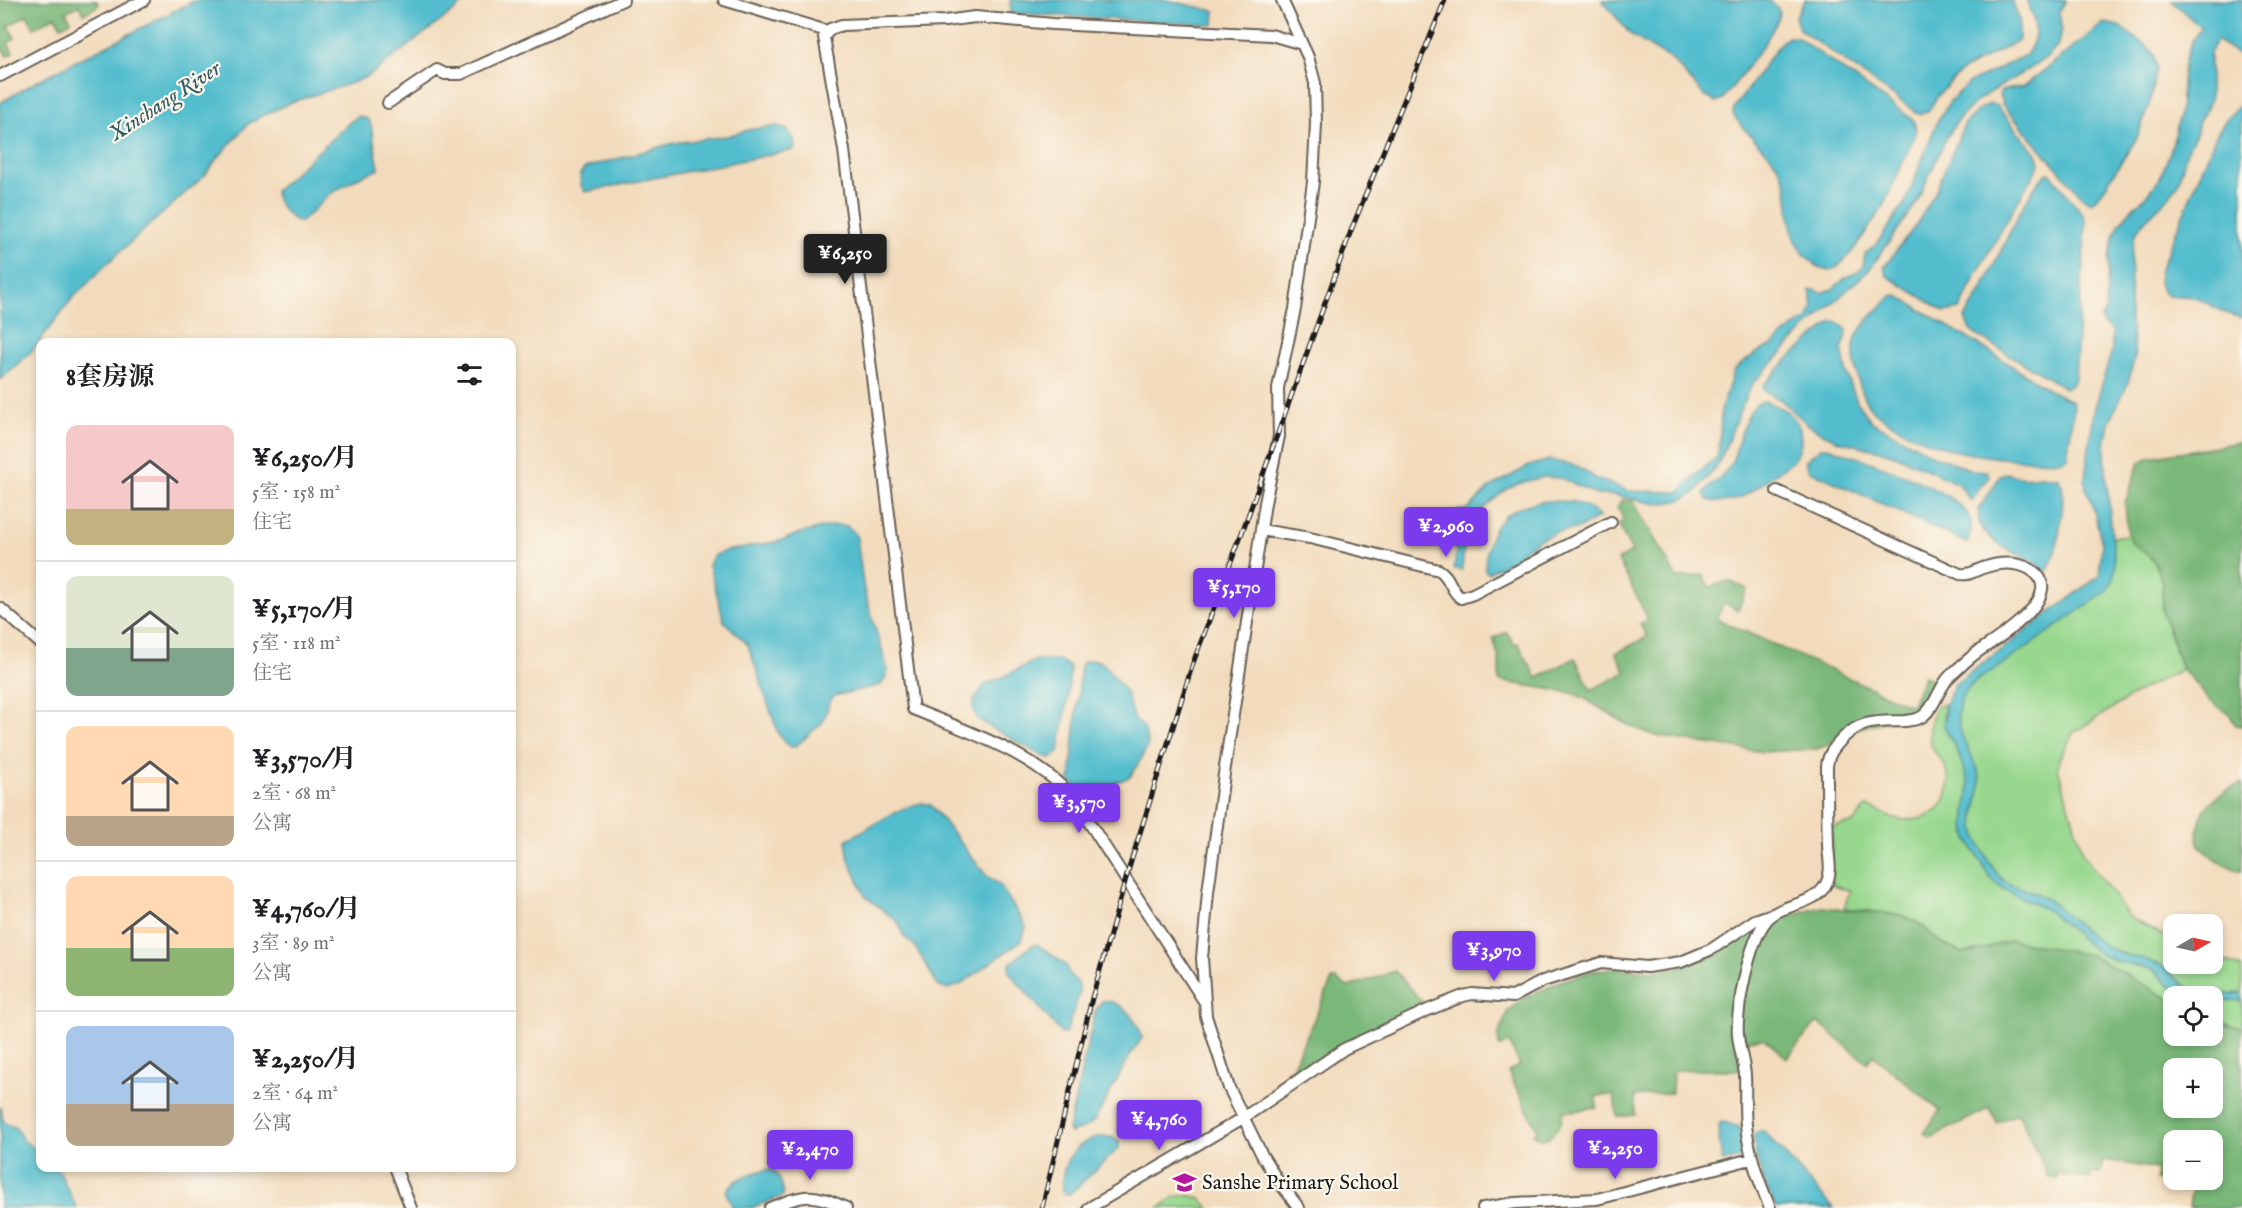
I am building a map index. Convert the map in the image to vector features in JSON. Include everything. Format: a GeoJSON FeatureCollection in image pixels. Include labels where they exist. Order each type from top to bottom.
{"type":"FeatureCollection","features":[{"type":"Feature","properties":{"kind":"street"},"geometry":{"type":"LineString","coordinates":[[0,76],[144,0]]}},
{"type":"Feature","properties":{"kind":"street"},"geometry":{"type":"LineString","coordinates":[[388,103],[438,70],[445,74],[462,74],[623,0]]}},
{"type":"Feature","properties":{"kind":"street"},"geometry":{"type":"LineString","coordinates":[[724,0],[827,31],[842,25],[945,21],[975,17],[1053,24],[1271,35],[1302,44]]}},
{"type":"Feature","properties":{"kind":"street"},"geometry":{"type":"LineString","coordinates":[[1282,0],[1312,69],[1316,101],[1313,182],[1295,309],[1278,388],[1279,436],[1266,494],[1208,892],[1202,958],[1204,1001],[1209,1029],[1229,1088],[1276,1178],[1299,1208]]}},
{"type":"Feature","properties":{"kind":"street"},"geometry":{"type":"LineString","coordinates":[[827,31],[824,40],[844,150],[913,709],[980,736],[1041,768],[1062,785],[1076,802],[1204,1001]]}},
{"type":"Feature","properties":{"kind":"street"},"geometry":{"type":"LineString","coordinates":[[1089,1208],[1243,1118],[1344,1049],[1463,996],[1472,994],[1513,998],[1543,981],[1601,963],[1647,967],[1681,963],[1712,949],[1755,920],[1809,900],[1827,883],[1830,865],[1827,766],[1831,750],[1848,733],[1862,724],[1913,720],[1922,717],[1949,676],[2018,624],[2040,599],[2042,587],[2035,573],[2017,564],[1998,563],[1967,574],[1960,574],[1777,491]]}},
{"type":"Feature","properties":{"kind":"street"},"geometry":{"type":"LineString","coordinates":[[1261,530],[1310,538],[1439,570],[1447,576],[1455,594],[1461,598],[1473,594],[1611,522]]}},
{"type":"Feature","properties":{"kind":"street"},"geometry":{"type":"LineString","coordinates":[[0,608],[36,639]]}},
{"type":"Feature","properties":{"kind":"street"},"geometry":{"type":"LineString","coordinates":[[1770,1208],[1751,1159],[1746,1125],[1745,1076],[1739,1050],[1737,1023],[1744,977],[1759,932],[1773,914]]}},
{"type":"Feature","properties":{"kind":"street"},"geometry":{"type":"LineString","coordinates":[[1483,1208],[1515,1203],[1582,1201],[1608,1197],[1664,1180],[1751,1159]]}},
{"type":"Feature","properties":{"kind":"street"},"geometry":{"type":"LineString","coordinates":[[397,1172],[411,1208]]}},
{"type":"Feature","properties":{"kind":"street"},"geometry":{"type":"LineString","coordinates":[[770,1208],[799,1197],[814,1196],[846,1208]]}},
{"type":"Feature","properties":{"kind":"green space"},"geometry":{"type":"Polygon","coordinates":[[[0,0],[96,0],[99,5],[84,14],[79,5],[66,12],[71,21],[61,26],[55,16],[34,28],[27,15],[8,26],[15,38],[8,43],[13,53],[7,56],[0,45],[0,0]]]}},
{"type":"Feature","properties":{"kind":"green space"},"geometry":{"type":"Polygon","coordinates":[[[2242,442],[2242,726],[2236,725],[2229,714],[2207,699],[2182,669],[2163,613],[2162,583],[2157,566],[2149,556],[2132,543],[2128,535],[2125,503],[2139,463],[2149,457],[2242,442]]]}},
{"type":"Feature","properties":{"kind":"green space"},"geometry":{"type":"Polygon","coordinates":[[[1622,500],[1633,501],[1677,578],[1703,575],[1709,587],[1729,581],[1747,589],[1738,610],[1724,603],[1717,619],[1911,706],[1924,676],[1939,683],[1925,708],[1917,714],[1842,732],[1829,744],[1817,749],[1763,752],[1655,736],[1626,724],[1572,693],[1499,681],[1499,659],[1493,638],[1507,632],[1514,644],[1518,643],[1537,678],[1575,658],[1591,690],[1626,672],[1616,653],[1647,637],[1640,624],[1648,619],[1618,560],[1632,552],[1618,524],[1624,520],[1617,507],[1622,500]]]}},
{"type":"Feature","properties":{"kind":"green space"},"geometry":{"type":"Polygon","coordinates":[[[2128,535],[2153,561],[2159,571],[2162,582],[2164,618],[2182,669],[2143,689],[2074,732],[2059,759],[2058,768],[2083,854],[2130,918],[2163,935],[2163,967],[2101,944],[2053,904],[2031,891],[2005,882],[1999,876],[1977,837],[1975,817],[1980,781],[1977,767],[1967,748],[1958,720],[1961,700],[1974,683],[1996,669],[2114,579],[2112,537],[2128,535]]]}},
{"type":"Feature","properties":{"kind":"green space"},"geometry":{"type":"Polygon","coordinates":[[[1945,704],[1943,715],[1947,733],[1956,748],[1969,783],[1965,825],[1969,842],[1992,880],[2006,890],[2049,911],[2100,954],[2154,970],[2170,986],[2163,986],[2163,995],[2090,955],[1982,950],[1961,953],[1943,944],[1920,924],[1901,915],[1844,908],[1850,891],[1831,884],[1832,827],[1853,823],[1866,807],[1893,818],[1919,819],[1932,814],[1945,800],[1948,784],[1947,770],[1931,746],[1929,733],[1936,706],[1945,704]]]}},
{"type":"Feature","properties":{"kind":"green space"},"geometry":{"type":"Polygon","coordinates":[[[2242,783],[2242,871],[2218,861],[2198,844],[2198,831],[2203,812],[2208,805],[2242,783]]]}},
{"type":"Feature","properties":{"kind":"green space"},"geometry":{"type":"Polygon","coordinates":[[[1822,907],[1901,915],[1920,924],[1943,944],[1961,953],[1972,953],[2011,940],[2090,955],[2163,995],[2163,1046],[2223,1046],[2223,1022],[2242,1029],[2242,1208],[2189,1208],[2191,1190],[2223,1190],[2223,1130],[2163,1130],[2163,1181],[2156,1180],[2157,1169],[2103,1160],[2100,1174],[2092,1173],[2091,1179],[2058,1174],[2057,1179],[2049,1178],[2018,1113],[1997,1123],[1990,1108],[1930,1138],[1924,1133],[1940,1111],[1873,1055],[1867,1063],[1817,1022],[1787,1058],[1763,1038],[1735,1042],[1740,1070],[1673,1070],[1672,1093],[1635,1096],[1635,1115],[1617,1117],[1614,1095],[1596,1096],[1597,1108],[1562,1112],[1562,1122],[1548,1139],[1541,1139],[1533,1134],[1538,1131],[1508,1072],[1520,1065],[1509,1043],[1499,1047],[1498,1036],[1508,1011],[1522,999],[1561,981],[1592,971],[1614,968],[1654,971],[1678,968],[1708,956],[1751,925],[1822,907]]]}},
{"type":"Feature","properties":{"kind":"green space"},"geometry":{"type":"Polygon","coordinates":[[[2223,959],[2242,968],[2242,993],[2223,994],[2223,986],[2184,985],[2171,974],[2223,974],[2223,959]]]}},
{"type":"Feature","properties":{"kind":"green space"},"geometry":{"type":"Polygon","coordinates":[[[1395,971],[1426,1006],[1327,1053],[1285,1083],[1332,980],[1336,979],[1348,987],[1395,971]]]}},
{"type":"Feature","properties":{"kind":"green space"},"geometry":{"type":"Polygon","coordinates":[[[2242,1001],[2242,1029],[2223,1022],[2223,1002],[2242,1001]]]}},
{"type":"Feature","properties":{"kind":"green space"},"geometry":{"type":"Polygon","coordinates":[[[1187,1195],[1199,1198],[1210,1208],[1159,1208],[1174,1197],[1187,1195]]]}},
{"type":"Feature","properties":{"kind":"water","name":"Xinchang River"},"geometry":{"type":"Polygon","coordinates":[[[196,0],[468,0],[370,75],[292,102],[248,124],[205,175],[109,262],[71,300],[42,338],[36,338],[36,346],[31,352],[0,380],[0,103],[39,80],[196,0]]]}},
{"type":"Feature","properties":{"kind":"water"},"geometry":{"type":"Polygon","coordinates":[[[1010,0],[1167,0],[1215,11],[1214,25],[1011,13],[1010,0]]]}},
{"type":"Feature","properties":{"kind":"water"},"geometry":{"type":"Polygon","coordinates":[[[1602,0],[1767,0],[1777,7],[1779,13],[1772,30],[1756,56],[1723,99],[1715,102],[1704,95],[1672,60],[1631,35],[1602,0]]]}},
{"type":"Feature","properties":{"kind":"water"},"geometry":{"type":"Polygon","coordinates":[[[1805,0],[2012,0],[2019,20],[2019,40],[1962,71],[1940,93],[1928,111],[1919,114],[1799,29],[1795,17],[1805,0]]]}},
{"type":"Feature","properties":{"kind":"water"},"geometry":{"type":"Polygon","coordinates":[[[2026,0],[2066,0],[2059,12],[2062,30],[2057,47],[2048,57],[1978,100],[1957,121],[1946,139],[1916,204],[1869,270],[1808,326],[1754,382],[1718,465],[1694,494],[1678,501],[1657,504],[1614,495],[1597,495],[1561,478],[1544,477],[1524,482],[1508,488],[1472,518],[1464,549],[1462,570],[1454,569],[1461,526],[1458,519],[1448,515],[1449,512],[1468,509],[1490,487],[1529,466],[1549,460],[1577,466],[1597,479],[1629,491],[1680,492],[1697,473],[1717,457],[1721,411],[1734,370],[1756,353],[1771,346],[1792,328],[1807,320],[1813,308],[1810,290],[1821,293],[1833,289],[1846,277],[1863,267],[1865,254],[1877,244],[1906,201],[1937,122],[1950,101],[1969,83],[2026,55],[2033,42],[2035,28],[2026,0]]]}},
{"type":"Feature","properties":{"kind":"water"},"geometry":{"type":"Polygon","coordinates":[[[2171,0],[2242,0],[2242,56],[2216,40],[2210,54],[2210,99],[2187,151],[2178,184],[2135,234],[2131,259],[2130,320],[2135,356],[2128,383],[2109,423],[2105,445],[2115,565],[2114,579],[2106,592],[1974,683],[1966,691],[1958,709],[1961,732],[1978,770],[1980,781],[1975,817],[1977,837],[1993,869],[2008,884],[2031,891],[2053,904],[2101,944],[2112,950],[2160,965],[2163,967],[2163,974],[2171,974],[2186,986],[2170,986],[2154,970],[2116,961],[2100,954],[2049,911],[2006,890],[1992,880],[1969,842],[1965,825],[1969,783],[1956,748],[1944,726],[1945,704],[1955,684],[2099,576],[2102,544],[2085,478],[2094,411],[2112,350],[2112,331],[2101,318],[2106,309],[2111,246],[2121,222],[2152,189],[2165,164],[2178,124],[2185,59],[2193,39],[2201,28],[2171,0]]]}},
{"type":"Feature","properties":{"kind":"water"},"geometry":{"type":"Polygon","coordinates":[[[2104,23],[2119,26],[2148,47],[2154,55],[2157,69],[2149,105],[2137,138],[2106,186],[2092,203],[2083,198],[2003,105],[1999,95],[2001,91],[2024,86],[2104,23]]]}},
{"type":"Feature","properties":{"kind":"water"},"geometry":{"type":"Polygon","coordinates":[[[1789,37],[1798,38],[1912,119],[1916,127],[1915,136],[1884,204],[1852,252],[1844,261],[1829,271],[1814,263],[1798,246],[1793,235],[1784,177],[1773,159],[1743,128],[1733,114],[1734,108],[1781,42],[1789,37]]]}},
{"type":"Feature","properties":{"kind":"water"},"geometry":{"type":"Polygon","coordinates":[[[1990,104],[1997,106],[2038,156],[2040,163],[1976,275],[1960,309],[1945,312],[1887,276],[1884,267],[1916,225],[1934,195],[1965,123],[1978,110],[1990,104]]]}},
{"type":"Feature","properties":{"kind":"water"},"geometry":{"type":"Polygon","coordinates":[[[2242,104],[2242,318],[2226,313],[2195,297],[2166,295],[2160,288],[2159,273],[2217,133],[2227,118],[2242,104]]]}},
{"type":"Feature","properties":{"kind":"water"},"geometry":{"type":"Polygon","coordinates":[[[359,116],[368,119],[371,125],[379,169],[361,176],[330,194],[301,222],[296,221],[281,206],[275,191],[359,116]]]}},
{"type":"Feature","properties":{"kind":"water"},"geometry":{"type":"Polygon","coordinates":[[[778,126],[786,129],[792,135],[795,142],[794,150],[585,192],[581,185],[580,174],[585,168],[674,143],[778,126]]]}},
{"type":"Feature","properties":{"kind":"water"},"geometry":{"type":"Polygon","coordinates":[[[2048,173],[2084,216],[2086,224],[2075,378],[2072,385],[2065,388],[1976,335],[1970,330],[1965,318],[1984,286],[2023,206],[2032,191],[2048,173]]]}},
{"type":"Feature","properties":{"kind":"water"},"geometry":{"type":"Polygon","coordinates":[[[1896,295],[2051,391],[2072,401],[2074,408],[2067,458],[2060,461],[2009,459],[1963,452],[1918,438],[1874,412],[1862,393],[1858,379],[1855,341],[1864,325],[1891,296],[1896,295]]]}},
{"type":"Feature","properties":{"kind":"water"},"geometry":{"type":"Polygon","coordinates":[[[1833,321],[1838,322],[1847,330],[1842,350],[1847,375],[1858,404],[1872,422],[1935,456],[1972,470],[1987,471],[1989,478],[1980,487],[1973,500],[1970,500],[1960,485],[1893,454],[1839,441],[1825,435],[1807,424],[1781,400],[1765,391],[1763,386],[1788,359],[1833,321]]]}},
{"type":"Feature","properties":{"kind":"water"},"geometry":{"type":"Polygon","coordinates":[[[1765,401],[1788,412],[1798,424],[1801,443],[1797,455],[1788,465],[1742,497],[1718,502],[1708,500],[1704,494],[1705,491],[1731,464],[1747,417],[1758,403],[1765,401]]]}},
{"type":"Feature","properties":{"kind":"water"},"geometry":{"type":"Polygon","coordinates":[[[1828,447],[1904,475],[1960,505],[1970,520],[1971,527],[1967,543],[1810,471],[1806,460],[1821,448],[1828,447]]]}},
{"type":"Feature","properties":{"kind":"water"},"geometry":{"type":"Polygon","coordinates":[[[2007,473],[2022,478],[2041,476],[2058,478],[2062,485],[2060,530],[2054,555],[2046,572],[2034,562],[1994,541],[1981,526],[1978,517],[1980,507],[2000,476],[2007,473]]]}},
{"type":"Feature","properties":{"kind":"water"},"geometry":{"type":"Polygon","coordinates":[[[1547,501],[1582,504],[1599,517],[1578,529],[1557,532],[1538,540],[1514,559],[1488,573],[1485,570],[1489,542],[1500,521],[1519,507],[1547,501]]]}},
{"type":"Feature","properties":{"kind":"water"},"geometry":{"type":"Polygon","coordinates":[[[835,525],[847,526],[855,533],[864,590],[887,667],[887,675],[881,685],[834,696],[829,703],[823,722],[796,746],[791,747],[778,733],[748,645],[724,621],[709,565],[713,557],[721,552],[780,541],[801,533],[835,525]]]}},
{"type":"Feature","properties":{"kind":"water"},"geometry":{"type":"Polygon","coordinates":[[[1036,660],[1059,660],[1070,667],[1059,752],[1051,758],[1042,756],[978,720],[973,709],[974,700],[985,684],[1036,660]]]}},
{"type":"Feature","properties":{"kind":"water"},"geometry":{"type":"Polygon","coordinates":[[[1096,660],[1104,664],[1126,692],[1133,717],[1144,728],[1148,744],[1130,777],[1112,784],[1077,788],[1070,781],[1081,665],[1086,661],[1096,660]]]}},
{"type":"Feature","properties":{"kind":"water"},"geometry":{"type":"Polygon","coordinates":[[[922,803],[931,805],[985,874],[1000,885],[1026,926],[1022,940],[960,985],[948,989],[939,987],[914,945],[904,937],[898,922],[865,896],[849,860],[846,840],[902,809],[922,803]]]}},
{"type":"Feature","properties":{"kind":"water"},"geometry":{"type":"Polygon","coordinates":[[[1037,944],[1066,965],[1069,974],[1078,983],[1080,992],[1066,1033],[1062,1034],[1009,972],[1010,964],[1031,946],[1037,944]]]}},
{"type":"Feature","properties":{"kind":"water"},"geometry":{"type":"Polygon","coordinates":[[[2242,993],[2242,1001],[2223,1002],[2223,994],[2242,993]]]}},
{"type":"Feature","properties":{"kind":"water"},"geometry":{"type":"Polygon","coordinates":[[[1102,1001],[1109,1001],[1128,1012],[1142,1038],[1095,1120],[1085,1128],[1070,1133],[1068,1130],[1095,1012],[1102,1001]]]}},
{"type":"Feature","properties":{"kind":"water"},"geometry":{"type":"Polygon","coordinates":[[[0,1106],[4,1122],[16,1128],[23,1140],[36,1150],[36,1172],[59,1172],[77,1208],[0,1208],[0,1106]]]}},
{"type":"Feature","properties":{"kind":"water"},"geometry":{"type":"Polygon","coordinates":[[[1719,1123],[1740,1127],[1746,1156],[1722,1161],[1718,1128],[1719,1123]]]}},
{"type":"Feature","properties":{"kind":"water"},"geometry":{"type":"Polygon","coordinates":[[[1759,1131],[1764,1131],[1833,1208],[1776,1208],[1764,1182],[1756,1155],[1753,1136],[1759,1131]]]}},
{"type":"Feature","properties":{"kind":"water"},"geometry":{"type":"Polygon","coordinates":[[[1096,1137],[1111,1137],[1119,1142],[1119,1148],[1070,1194],[1066,1194],[1062,1190],[1062,1181],[1069,1157],[1080,1145],[1096,1137]]]}},
{"type":"Feature","properties":{"kind":"water"},"geometry":{"type":"Polygon","coordinates":[[[770,1169],[780,1181],[783,1196],[751,1208],[733,1208],[726,1193],[729,1188],[745,1176],[770,1169]]]}},
{"type":"Feature","properties":{"kind":"railway"},"geometry":{"type":"LineString","coordinates":[[1042,1208],[1092,998],[1129,868],[1193,663],[1352,228],[1445,0]]}},
{"type":"Feature","properties":{"kind":"place","name":"Sanshe Primary School"},"geometry":{"type":"Point","coordinates":[1184,1182]}}]}
